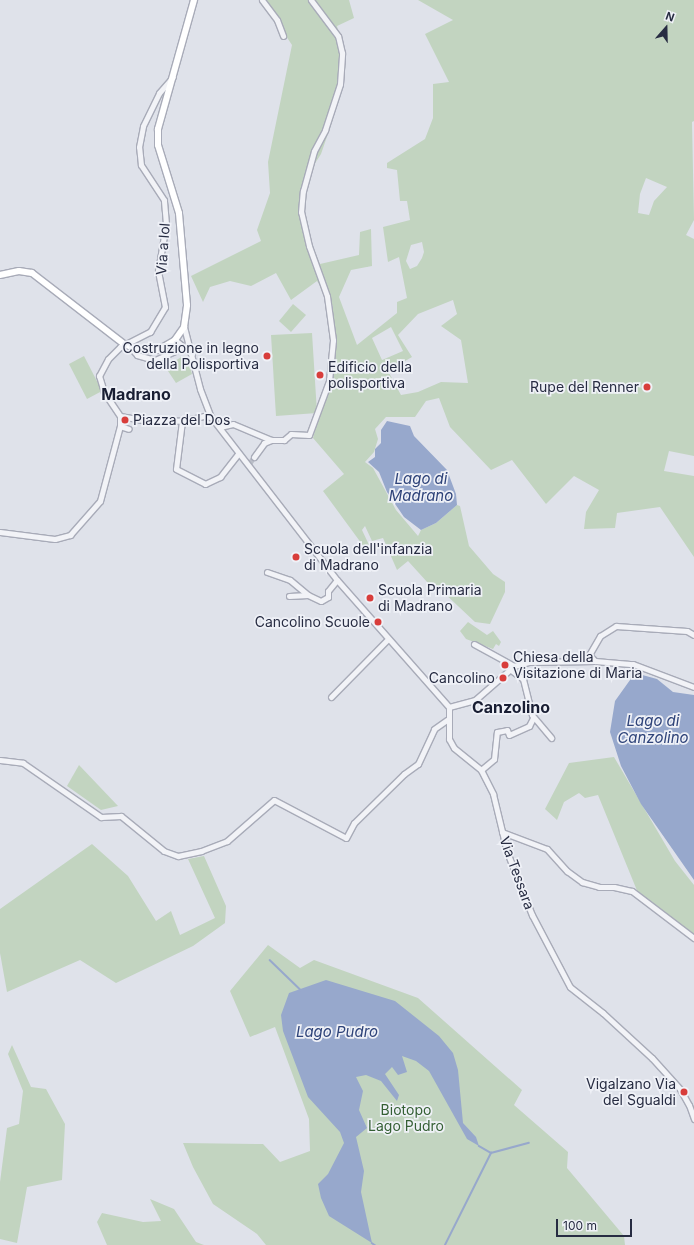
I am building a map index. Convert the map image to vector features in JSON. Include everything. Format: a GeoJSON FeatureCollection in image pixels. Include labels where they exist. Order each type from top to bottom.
{"type":"FeatureCollection","features":[{"type":"Feature","properties":{"kind":"main road"},"geometry":{"type":"LineString","coordinates":[[0,275],[19,271],[32,273],[126,345],[151,351],[164,348],[175,340],[184,327],[187,304],[179,213],[158,145],[158,129],[194,0]]}},
{"type":"Feature","properties":{"kind":"street"},"geometry":{"type":"LineString","coordinates":[[262,0],[277,20],[283,36]]}},
{"type":"Feature","properties":{"kind":"street"},"geometry":{"type":"LineString","coordinates":[[220,427],[234,424],[271,440],[284,440],[291,434],[309,435],[329,381],[333,340],[327,296],[309,246],[301,212],[303,191],[314,151],[326,130],[338,91],[342,53],[338,36],[311,0]]}},
{"type":"Feature","properties":{"kind":"street","name":"Via a Iol"},"geometry":{"type":"LineString","coordinates":[[126,345],[135,342],[150,332],[165,307],[158,271],[166,224],[164,200],[141,165],[139,147],[143,126],[159,93],[173,77]]}},
{"type":"Feature","properties":{"kind":"street"},"geometry":{"type":"LineString","coordinates":[[184,327],[200,389],[212,417],[238,454],[249,464],[278,500],[337,580],[388,640],[449,707],[475,700],[513,668],[529,662],[595,661],[645,667],[694,687]]}},
{"type":"Feature","properties":{"kind":"street"},"geometry":{"type":"LineString","coordinates":[[175,340],[182,348],[192,354]]}},
{"type":"Feature","properties":{"kind":"street"},"geometry":{"type":"LineString","coordinates":[[0,532],[55,539],[70,535],[100,501],[120,426],[120,416],[104,392],[99,376],[108,359],[126,345],[137,355],[155,360],[162,359],[182,348]]}},
{"type":"Feature","properties":{"kind":"street"},"geometry":{"type":"LineString","coordinates":[[120,416],[182,421],[204,416],[212,417]]}},
{"type":"Feature","properties":{"kind":"street"},"geometry":{"type":"LineString","coordinates":[[182,421],[176,469],[206,484],[220,477],[238,454]]}},
{"type":"Feature","properties":{"kind":"street"},"geometry":{"type":"LineString","coordinates":[[120,426],[129,428]]}},
{"type":"Feature","properties":{"kind":"street"},"geometry":{"type":"LineString","coordinates":[[254,457],[259,448],[271,440]]}},
{"type":"Feature","properties":{"kind":"street"},"geometry":{"type":"LineString","coordinates":[[267,572],[290,580],[308,595]]}},
{"type":"Feature","properties":{"kind":"street"},"geometry":{"type":"LineString","coordinates":[[289,596],[308,595],[324,600],[337,580]]}},
{"type":"Feature","properties":{"kind":"street"},"geometry":{"type":"LineString","coordinates":[[595,661],[589,655],[603,632],[616,626],[687,631],[694,634]]}},
{"type":"Feature","properties":{"kind":"street"},"geometry":{"type":"LineString","coordinates":[[331,697],[388,640]]}},
{"type":"Feature","properties":{"kind":"street"},"geometry":{"type":"LineString","coordinates":[[474,644],[513,668],[523,679],[533,718],[551,738]]}},
{"type":"Feature","properties":{"kind":"street","name":"Via Tessara"},"geometry":{"type":"LineString","coordinates":[[449,707],[447,720],[449,739],[454,748],[481,770],[493,794],[507,852],[532,914],[570,987],[603,1012],[652,1058],[680,1089],[690,1105]]}},
{"type":"Feature","properties":{"kind":"street"},"geometry":{"type":"LineString","coordinates":[[481,770],[494,759],[497,732],[507,730],[509,734],[529,726],[533,718]]}},
{"type":"Feature","properties":{"kind":"street"},"geometry":{"type":"LineString","coordinates":[[0,760],[23,763],[101,817],[121,816],[164,851],[178,856],[201,851],[227,840],[274,800],[346,838],[354,823],[404,774],[418,764],[434,729],[447,720]]}},
{"type":"Feature","properties":{"kind":"street"},"geometry":{"type":"LineString","coordinates":[[502,832],[547,849],[567,871],[582,882],[599,887],[614,887],[632,891],[694,938]]}},
{"type":"Feature","properties":{"kind":"street"},"geometry":{"type":"LineString","coordinates":[[690,1105],[694,1109]]}},
{"type":"Feature","properties":{"kind":"street"},"geometry":{"type":"LineString","coordinates":[[690,1105],[694,1119]]}},
{"type":"Feature","properties":{"kind":"green space"},"geometry":{"type":"Polygon","coordinates":[[[262,0],[349,0],[354,18],[337,26],[345,61],[332,122],[321,154],[303,182],[300,216],[320,264],[359,255],[360,232],[371,229],[372,266],[351,270],[339,297],[357,345],[397,313],[397,302],[407,298],[399,257],[388,262],[383,227],[410,220],[407,201],[400,201],[397,170],[387,168],[387,163],[425,139],[433,118],[433,84],[449,82],[425,34],[453,20],[418,0],[694,0],[694,121],[692,122],[694,220],[686,235],[694,239],[694,456],[669,451],[664,471],[694,476],[694,557],[660,507],[617,513],[615,528],[584,529],[586,512],[599,490],[574,476],[546,504],[512,460],[491,470],[450,427],[439,398],[426,401],[415,417],[386,417],[375,429],[378,439],[374,452],[365,462],[373,468],[396,510],[418,536],[421,530],[436,523],[457,505],[460,506],[469,546],[493,574],[505,582],[505,592],[490,624],[475,622],[442,591],[428,583],[408,561],[397,570],[383,538],[372,541],[365,526],[362,530],[370,547],[367,551],[323,491],[344,474],[313,438],[327,386],[333,306],[317,281],[291,300],[276,273],[251,286],[230,281],[210,287],[203,302],[191,276],[261,241],[257,230],[270,193],[268,162],[292,45],[262,0]],[[646,178],[640,194],[638,213],[649,215],[654,201],[667,187],[646,178]],[[422,242],[411,245],[406,261],[410,269],[417,266],[424,252],[422,242]],[[453,300],[418,314],[398,335],[412,357],[388,371],[401,395],[418,392],[441,382],[468,383],[461,340],[441,326],[457,314],[453,300]],[[391,327],[372,338],[382,360],[403,351],[391,327]]]}},
{"type":"Feature","properties":{"kind":"green space"},"geometry":{"type":"Polygon","coordinates":[[[293,304],[306,315],[291,332],[279,321],[293,304]]]}},
{"type":"Feature","properties":{"kind":"green space"},"geometry":{"type":"Polygon","coordinates":[[[312,333],[317,413],[276,416],[271,335],[312,333]]]}},
{"type":"Feature","properties":{"kind":"green space"},"geometry":{"type":"Polygon","coordinates":[[[84,356],[102,391],[87,399],[69,364],[84,356]]]}},
{"type":"Feature","properties":{"kind":"green space"},"geometry":{"type":"Polygon","coordinates":[[[183,356],[187,357],[192,374],[176,383],[168,371],[170,364],[183,356]]]}},
{"type":"Feature","properties":{"kind":"green space"},"geometry":{"type":"Polygon","coordinates":[[[468,622],[487,635],[493,631],[501,642],[499,646],[496,644],[493,649],[466,639],[460,631],[468,622]]]}},
{"type":"Feature","properties":{"kind":"green space"},"geometry":{"type":"Polygon","coordinates":[[[614,757],[675,861],[694,885],[694,935],[638,893],[598,795],[585,798],[579,793],[564,802],[557,820],[545,809],[569,763],[614,757]]]}},
{"type":"Feature","properties":{"kind":"green space"},"geometry":{"type":"Polygon","coordinates":[[[79,765],[118,806],[101,810],[67,786],[79,765]]]}},
{"type":"Feature","properties":{"kind":"green space"},"geometry":{"type":"Polygon","coordinates":[[[92,844],[128,876],[156,921],[171,911],[180,935],[215,918],[188,859],[204,856],[226,906],[225,923],[193,946],[116,983],[80,960],[7,992],[0,953],[0,909],[92,844]]]}},
{"type":"Feature","properties":{"kind":"green space","name":"Biotopo Lago Pudro"},"geometry":{"type":"Polygon","coordinates":[[[268,945],[300,968],[314,960],[418,998],[522,1090],[514,1105],[568,1152],[567,1168],[624,1236],[625,1245],[266,1245],[257,1234],[213,1204],[193,1167],[183,1143],[263,1144],[280,1162],[310,1151],[309,1119],[275,1027],[250,1037],[230,991],[268,945]]]}},
{"type":"Feature","properties":{"kind":"green space"},"geometry":{"type":"Polygon","coordinates":[[[12,1045],[31,1087],[46,1089],[65,1124],[62,1180],[27,1187],[17,1243],[0,1239],[0,1182],[7,1128],[19,1124],[23,1091],[8,1054],[12,1045]]]}},
{"type":"Feature","properties":{"kind":"green space"},"geometry":{"type":"Polygon","coordinates":[[[150,1199],[174,1209],[196,1242],[204,1245],[107,1245],[97,1222],[102,1213],[143,1222],[161,1221],[150,1199]]]}},
{"type":"Feature","properties":{"kind":"water","name":"Lago di Madrano"},"geometry":{"type":"Polygon","coordinates":[[[387,421],[410,426],[414,436],[447,470],[456,494],[457,505],[436,523],[421,530],[404,517],[387,492],[379,472],[368,462],[375,457],[375,449],[381,443],[381,430],[387,421]]]}},
{"type":"Feature","properties":{"kind":"water","name":"Lago di Canzolino"},"geometry":{"type":"Polygon","coordinates":[[[635,673],[657,679],[673,692],[694,695],[694,880],[641,804],[621,766],[610,732],[615,701],[635,673]]]}},
{"type":"Feature","properties":{"kind":"water","name":"Lago Pudro"},"geometry":{"type":"Polygon","coordinates":[[[326,980],[395,1001],[439,1036],[453,1053],[458,1070],[463,1123],[476,1137],[479,1146],[467,1139],[429,1071],[416,1061],[402,1056],[407,1072],[398,1075],[392,1067],[385,1074],[399,1095],[397,1101],[381,1081],[366,1075],[356,1077],[363,1091],[359,1110],[367,1128],[356,1137],[364,1171],[361,1192],[372,1243],[329,1216],[321,1198],[318,1184],[328,1174],[344,1143],[340,1132],[308,1097],[283,1031],[281,1015],[289,993],[326,980]]]}},
{"type":"Feature","properties":{"kind":"waterway"},"geometry":{"type":"LineString","coordinates":[[270,960],[301,990]]}},
{"type":"Feature","properties":{"kind":"waterway"},"geometry":{"type":"LineString","coordinates":[[479,1146],[491,1153],[529,1143]]}},
{"type":"Feature","properties":{"kind":"waterway"},"geometry":{"type":"LineString","coordinates":[[445,1245],[491,1153]]}},
{"type":"Feature","properties":{"kind":"tunnel"},"geometry":{"type":"LineString","coordinates":[[250,463],[254,457]]}},
{"type":"Feature","properties":{"kind":"place","name":"Costruzione in legno della Polisportiva"},"geometry":{"type":"Point","coordinates":[267,356]}},
{"type":"Feature","properties":{"kind":"place","name":"Edificio della polisportiva"},"geometry":{"type":"Point","coordinates":[320,375]}},
{"type":"Feature","properties":{"kind":"place","name":"Rupe del Renner"},"geometry":{"type":"Point","coordinates":[647,387]}},
{"type":"Feature","properties":{"kind":"place","name":"Piazza del Dos"},"geometry":{"type":"Point","coordinates":[125,420]}},
{"type":"Feature","properties":{"kind":"place","name":"Scuola dell'infanzia di Madrano"},"geometry":{"type":"Point","coordinates":[296,557]}},
{"type":"Feature","properties":{"kind":"place","name":"Scuola Primaria di Madrano"},"geometry":{"type":"Point","coordinates":[370,598]}},
{"type":"Feature","properties":{"kind":"place","name":"Cancolino Scuole"},"geometry":{"type":"Point","coordinates":[378,622]}},
{"type":"Feature","properties":{"kind":"place","name":"Chiesa della Visitazione di Maria"},"geometry":{"type":"Point","coordinates":[505,665]}},
{"type":"Feature","properties":{"kind":"place","name":"Cancolino"},"geometry":{"type":"Point","coordinates":[503,678]}},
{"type":"Feature","properties":{"kind":"place","name":"Vigalzano Via del Sgualdi"},"geometry":{"type":"Point","coordinates":[684,1092]}},
{"type":"Feature","properties":{"kind":"district","name":"Madrano"},"geometry":{"type":"Point","coordinates":[136,394]}},
{"type":"Feature","properties":{"kind":"district","name":"Canzolino"},"geometry":{"type":"Point","coordinates":[511,707]}}]}
